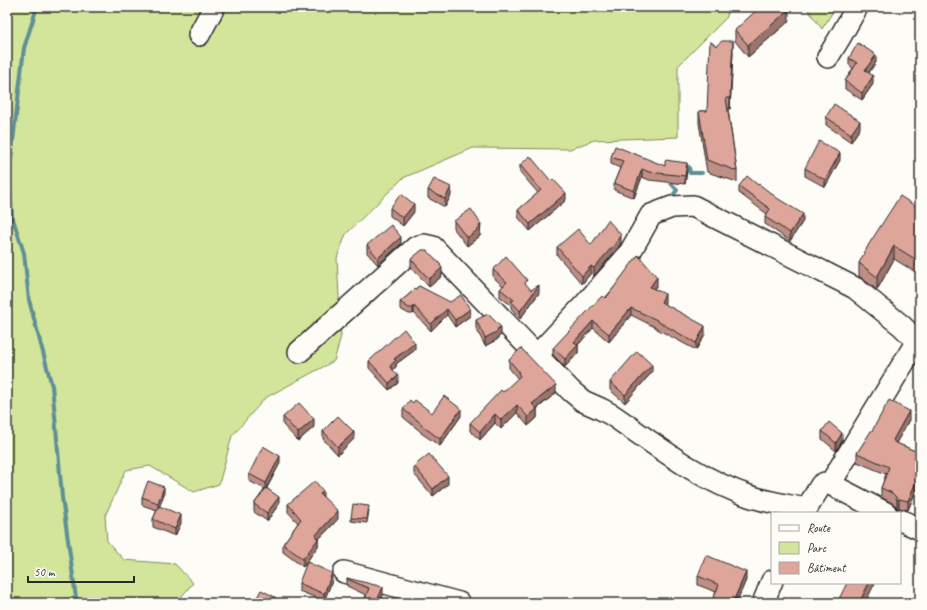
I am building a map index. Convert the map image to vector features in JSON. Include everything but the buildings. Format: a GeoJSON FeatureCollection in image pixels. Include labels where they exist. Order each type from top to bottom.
{"type":"FeatureCollection","features":[{"type":"Feature","properties":{"kind":"street"},"geometry":{"type":"LineString","coordinates":[[199,35],[214,7]]}},
{"type":"Feature","properties":{"kind":"street"},"geometry":{"type":"LineString","coordinates":[[828,57],[840,39],[857,7]]}},
{"type":"Feature","properties":{"kind":"street"},"geometry":{"type":"LineString","coordinates":[[537,355],[586,303],[629,254],[651,215],[672,207],[693,206],[855,288],[902,326],[919,342],[830,484]]}},
{"type":"Feature","properties":{"kind":"street"},"geometry":{"type":"LineString","coordinates":[[299,352],[416,247],[424,245],[433,247],[571,391],[583,401],[612,415],[701,475],[747,496],[805,511],[821,485],[825,483],[830,484],[884,512]]}},
{"type":"Feature","properties":{"kind":"street"},"geometry":{"type":"LineString","coordinates":[[901,520],[920,529]]}},
{"type":"Feature","properties":{"kind":"street"},"geometry":{"type":"LineString","coordinates":[[344,572],[431,599],[458,603]]}},
{"type":"Feature","properties":{"kind":"street"},"geometry":{"type":"LineString","coordinates":[[763,603],[771,584]]}},
{"type":"Feature","properties":{"kind":"green space"},"geometry":{"type":"Polygon","coordinates":[[[7,7],[728,7],[727,17],[678,66],[678,137],[594,140],[570,149],[473,148],[403,178],[346,234],[337,258],[341,336],[334,361],[265,398],[232,436],[219,484],[194,492],[150,466],[126,470],[105,516],[107,541],[124,560],[175,564],[193,583],[176,603],[7,603],[7,7]]]}},
{"type":"Feature","properties":{"kind":"green space"},"geometry":{"type":"Polygon","coordinates":[[[806,7],[836,7],[822,29],[806,7]]]}},
{"type":"Feature","properties":{"kind":"waterway"},"geometry":{"type":"LineString","coordinates":[[37,7],[24,48],[9,175],[12,216],[24,253],[29,300],[52,386],[62,497],[76,598],[78,603]]}},
{"type":"Feature","properties":{"kind":"waterway"},"geometry":{"type":"LineString","coordinates":[[683,167],[689,167],[690,173],[702,173]]}},
{"type":"Feature","properties":{"kind":"waterway"},"geometry":{"type":"LineString","coordinates":[[668,180],[677,190],[671,198],[672,200]]}}]}
